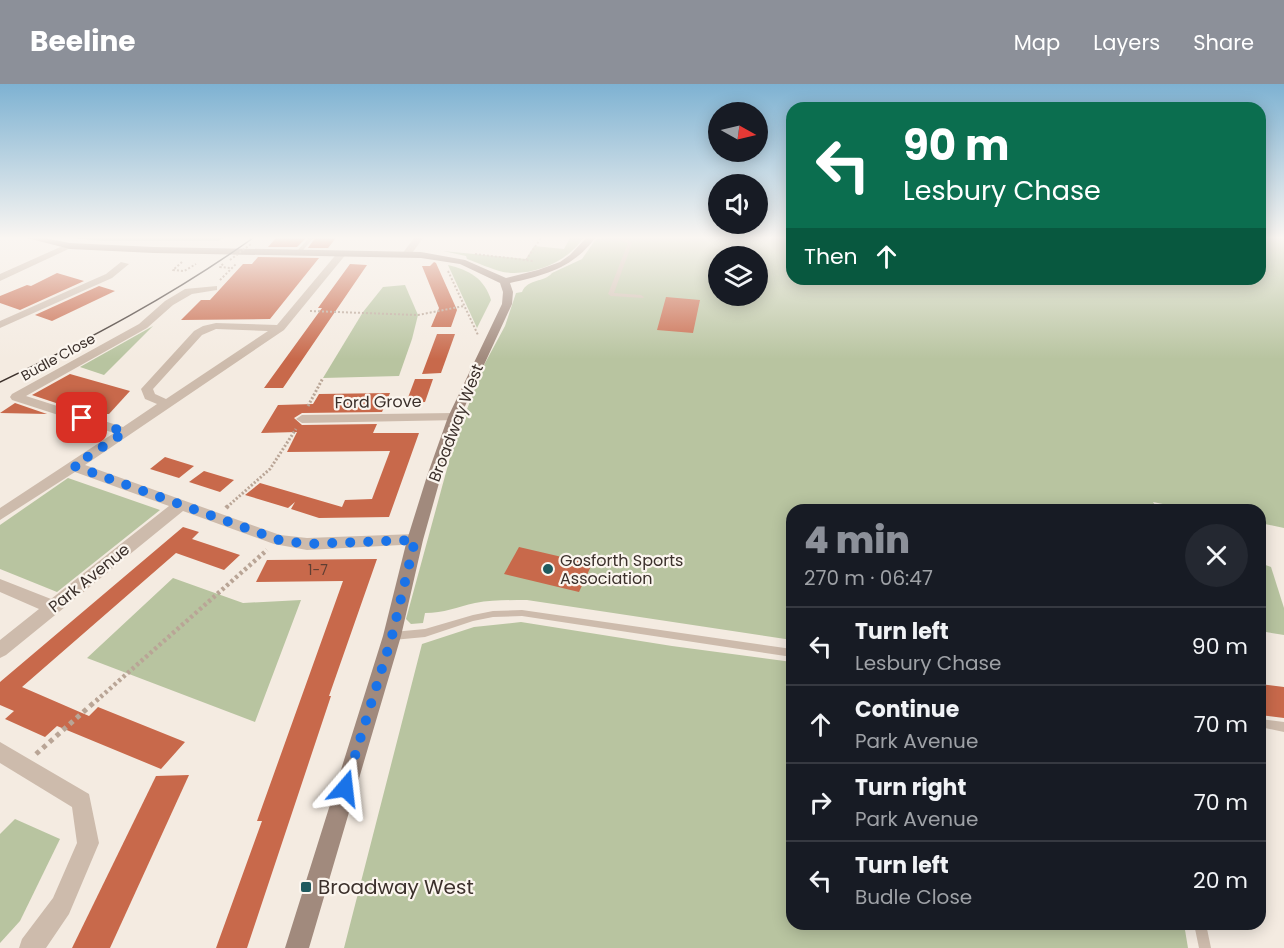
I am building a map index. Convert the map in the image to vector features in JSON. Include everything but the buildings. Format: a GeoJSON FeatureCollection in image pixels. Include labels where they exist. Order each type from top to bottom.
{"type":"FeatureCollection","features":[{"type":"Feature","properties":{"kind":"street"},"geometry":{"type":"LineString","coordinates":[[0,325],[104,278]]}},
{"type":"Feature","properties":{"kind":"street"},"geometry":{"type":"LineString","coordinates":[[0,515],[280,328],[322,278]]}},
{"type":"Feature","properties":{"kind":"street"},"geometry":{"type":"LineString","coordinates":[[500,278],[505,281],[515,278]]}},
{"type":"Feature","properties":{"kind":"street","name":"Broadway West"},"geometry":{"type":"LineString","coordinates":[[297,948],[392,636],[415,540],[454,417],[507,304],[508,292],[505,281]]}},
{"type":"Feature","properties":{"kind":"street","name":"Budle Close"},"geometry":{"type":"LineString","coordinates":[[125,432],[16,397],[143,326],[169,303],[189,291],[213,288]]}},
{"type":"Feature","properties":{"kind":"street"},"geometry":{"type":"LineString","coordinates":[[168,404],[149,396],[147,389],[198,333],[216,326],[280,328]]}},
{"type":"Feature","properties":{"kind":"street","name":"Ford Grove"},"geometry":{"type":"LineString","coordinates":[[302,419],[454,417]]}},
{"type":"Feature","properties":{"kind":"street"},"geometry":{"type":"LineString","coordinates":[[74,466],[179,506],[279,540],[307,544],[415,540]]}},
{"type":"Feature","properties":{"kind":"street","name":"Park Avenue"},"geometry":{"type":"LineString","coordinates":[[0,650],[179,506]]}},
{"type":"Feature","properties":{"kind":"street"},"geometry":{"type":"LineString","coordinates":[[0,585],[52,607]]}},
{"type":"Feature","properties":{"kind":"street"},"geometry":{"type":"LineString","coordinates":[[0,752],[82,801],[88,843],[61,906],[31,948]]}},
{"type":"Feature","properties":{"kind":"lane"},"geometry":{"type":"LineString","coordinates":[[617,278],[611,294],[641,297]]}},
{"type":"Feature","properties":{"kind":"lane"},"geometry":{"type":"LineString","coordinates":[[392,636],[425,633],[493,614],[522,613],[786,652]]}},
{"type":"Feature","properties":{"kind":"lane"},"geometry":{"type":"LineString","coordinates":[[1266,724],[1284,727]]}},
{"type":"Feature","properties":{"kind":"lane"},"geometry":{"type":"LineString","coordinates":[[1201,930],[1204,948]]}},
{"type":"Feature","properties":{"kind":"path"},"geometry":{"type":"LineString","coordinates":[[213,288],[222,278]]}},
{"type":"Feature","properties":{"kind":"path"},"geometry":{"type":"LineString","coordinates":[[452,278],[476,330],[483,353]]}},
{"type":"Feature","properties":{"kind":"path"},"geometry":{"type":"LineString","coordinates":[[297,310],[417,315],[464,306]]}},
{"type":"Feature","properties":{"kind":"path"},"geometry":{"type":"LineString","coordinates":[[214,518],[270,469],[302,419],[323,378]]}},
{"type":"Feature","properties":{"kind":"path"},"geometry":{"type":"LineString","coordinates":[[23,765],[279,540]]}},
{"type":"Feature","properties":{"kind":"green space"},"geometry":{"type":"Polygon","coordinates":[[[454,278],[477,278],[488,292],[491,300],[477,328],[454,278]]]}},
{"type":"Feature","properties":{"kind":"green space"},"geometry":{"type":"Polygon","coordinates":[[[544,278],[708,278],[708,306],[768,306],[768,278],[786,278],[786,285],[1266,285],[1266,278],[1284,278],[1284,528],[1266,524],[1266,504],[1163,504],[1153,502],[1154,504],[786,504],[786,639],[527,600],[481,602],[425,613],[423,623],[411,624],[406,619],[454,443],[484,365],[505,326],[516,293],[522,292],[528,285],[544,278]]]}},
{"type":"Feature","properties":{"kind":"green space"},"geometry":{"type":"Polygon","coordinates":[[[405,285],[418,315],[399,376],[323,378],[363,312],[383,287],[405,285]]]}},
{"type":"Feature","properties":{"kind":"green space"},"geometry":{"type":"Polygon","coordinates":[[[153,326],[104,375],[80,367],[153,326]]]}},
{"type":"Feature","properties":{"kind":"green space"},"geometry":{"type":"Polygon","coordinates":[[[68,478],[160,510],[57,592],[0,569],[0,525],[68,478]]]}},
{"type":"Feature","properties":{"kind":"green space"},"geometry":{"type":"Polygon","coordinates":[[[1266,565],[1271,567],[1284,608],[1284,635],[1266,632],[1266,565]]]}},
{"type":"Feature","properties":{"kind":"green space"},"geometry":{"type":"Polygon","coordinates":[[[173,578],[243,603],[301,600],[255,722],[87,658],[173,578]]]}},
{"type":"Feature","properties":{"kind":"green space"},"geometry":{"type":"Polygon","coordinates":[[[521,622],[786,661],[786,930],[1185,930],[1188,948],[344,948],[422,644],[474,627],[521,622]]]}},
{"type":"Feature","properties":{"kind":"green space"},"geometry":{"type":"Polygon","coordinates":[[[15,819],[60,839],[20,921],[0,943],[0,834],[15,819]]]}},
{"type":"Feature","properties":{"kind":"tram line"},"geometry":{"type":"LineString","coordinates":[[0,382],[130,316],[193,278]]}},
{"type":"Feature","properties":{"kind":"place","name":"Gosforth Sports Association"},"geometry":{"type":"Point","coordinates":[548,569]}},
{"type":"Feature","properties":{"kind":"place","name":"Broadway West"},"geometry":{"type":"Point","coordinates":[306,887]}},
{"type":"Feature","properties":{"kind":"route"},"geometry":{"type":"LineString","coordinates":[[82,418],[125,432],[74,466],[179,506],[279,540],[307,544],[415,540],[392,636],[345,788]]}}]}
